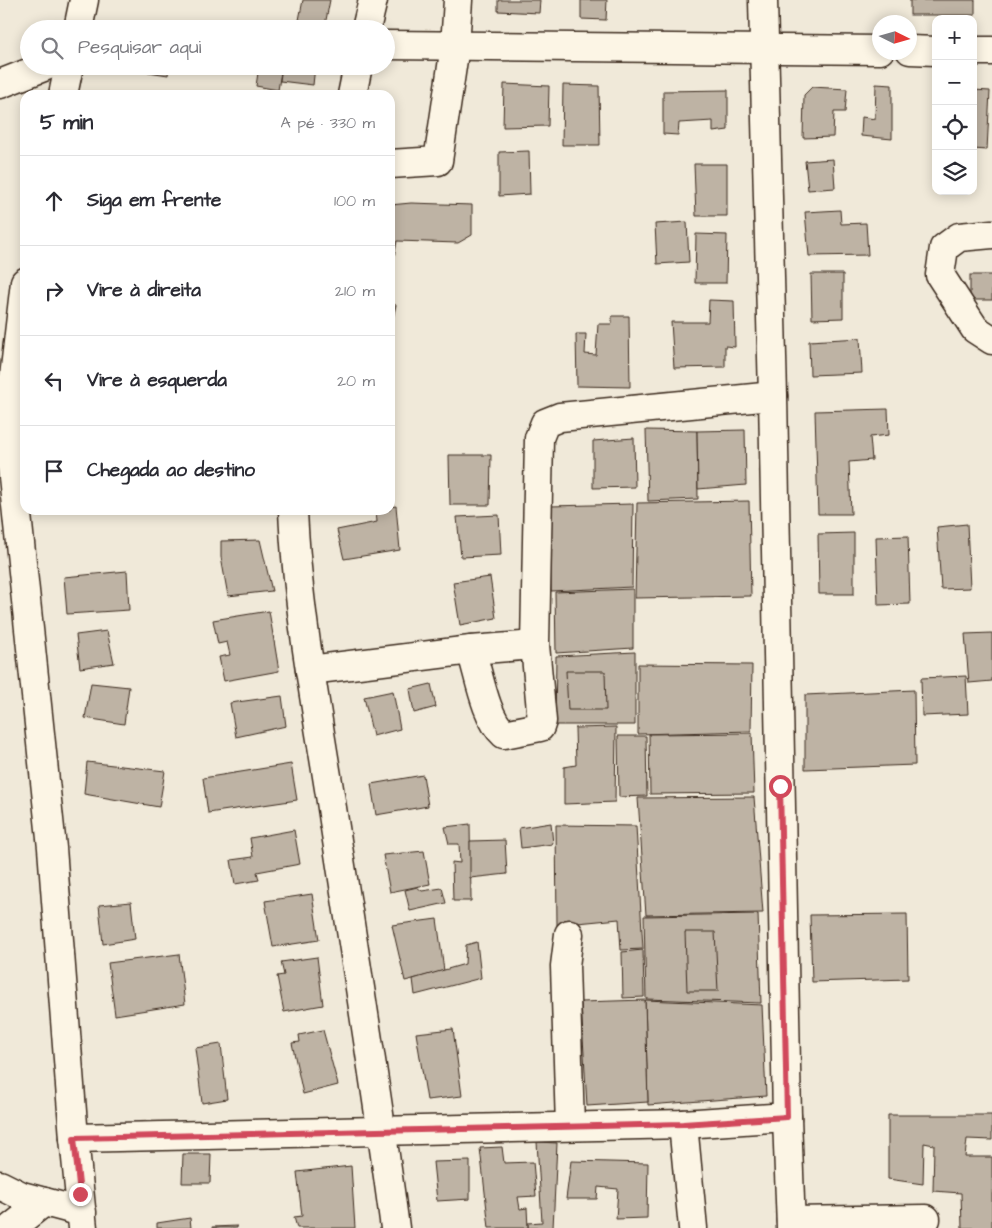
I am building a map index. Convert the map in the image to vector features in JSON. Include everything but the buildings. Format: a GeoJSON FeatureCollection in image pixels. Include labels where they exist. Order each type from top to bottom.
{"type":"FeatureCollection","features":[{"type":"Feature","properties":{"kind":"street"},"geometry":{"type":"LineString","coordinates":[[80,20],[84,0]]}},
{"type":"Feature","properties":{"kind":"street"},"geometry":{"type":"LineString","coordinates":[[368,20],[372,0]]}},
{"type":"Feature","properties":{"kind":"street"},"geometry":{"type":"LineString","coordinates":[[395,164],[438,161],[455,46],[458,0]]}},
{"type":"Feature","properties":{"kind":"street"},"geometry":{"type":"LineString","coordinates":[[763,0],[787,1117],[791,1225],[926,1219]]}},
{"type":"Feature","properties":{"kind":"street"},"geometry":{"type":"LineString","coordinates":[[395,45],[872,50]]}},
{"type":"Feature","properties":{"kind":"street"},"geometry":{"type":"LineString","coordinates":[[917,50],[932,51]]}},
{"type":"Feature","properties":{"kind":"street"},"geometry":{"type":"LineString","coordinates":[[977,51],[992,51]]}},
{"type":"Feature","properties":{"kind":"street"},"geometry":{"type":"LineString","coordinates":[[0,84],[23,75]]}},
{"type":"Feature","properties":{"kind":"street"},"geometry":{"type":"LineString","coordinates":[[64,90],[67,75]]}},
{"type":"Feature","properties":{"kind":"street"},"geometry":{"type":"LineString","coordinates":[[353,90],[356,75]]}},
{"type":"Feature","properties":{"kind":"street"},"geometry":{"type":"LineString","coordinates":[[992,234],[959,237],[944,248],[940,275],[975,329],[992,340]]}},
{"type":"Feature","properties":{"kind":"street"},"geometry":{"type":"LineString","coordinates":[[20,315],[4,419],[52,848],[82,1220]]}},
{"type":"Feature","properties":{"kind":"street"},"geometry":{"type":"LineString","coordinates":[[471,650],[490,713],[498,728],[504,734],[540,727],[542,721],[535,645],[539,438],[545,423],[560,417],[773,396]]}},
{"type":"Feature","properties":{"kind":"street"},"geometry":{"type":"LineString","coordinates":[[293,515],[295,548],[310,670],[382,1129],[395,1228]]}},
{"type":"Feature","properties":{"kind":"street"},"geometry":{"type":"LineString","coordinates":[[310,670],[471,650],[535,645]]}},
{"type":"Feature","properties":{"kind":"street"},"geometry":{"type":"LineString","coordinates":[[569,934],[565,966],[570,1126]]}},
{"type":"Feature","properties":{"kind":"street"},"geometry":{"type":"LineString","coordinates":[[74,1138],[382,1129],[683,1124],[787,1117]]}},
{"type":"Feature","properties":{"kind":"street"},"geometry":{"type":"LineString","coordinates":[[683,1124],[693,1228]]}},
{"type":"Feature","properties":{"kind":"street"},"geometry":{"type":"LineString","coordinates":[[0,1185],[22,1196],[44,1202],[82,1220]]}},
{"type":"Feature","properties":{"kind":"street"},"geometry":{"type":"LineString","coordinates":[[11,1228],[44,1202]]}},
{"type":"Feature","properties":{"kind":"route"},"geometry":{"type":"LineString","coordinates":[[80,1194],[74,1138],[382,1129],[683,1124],[787,1117],[780,786]]}}]}
